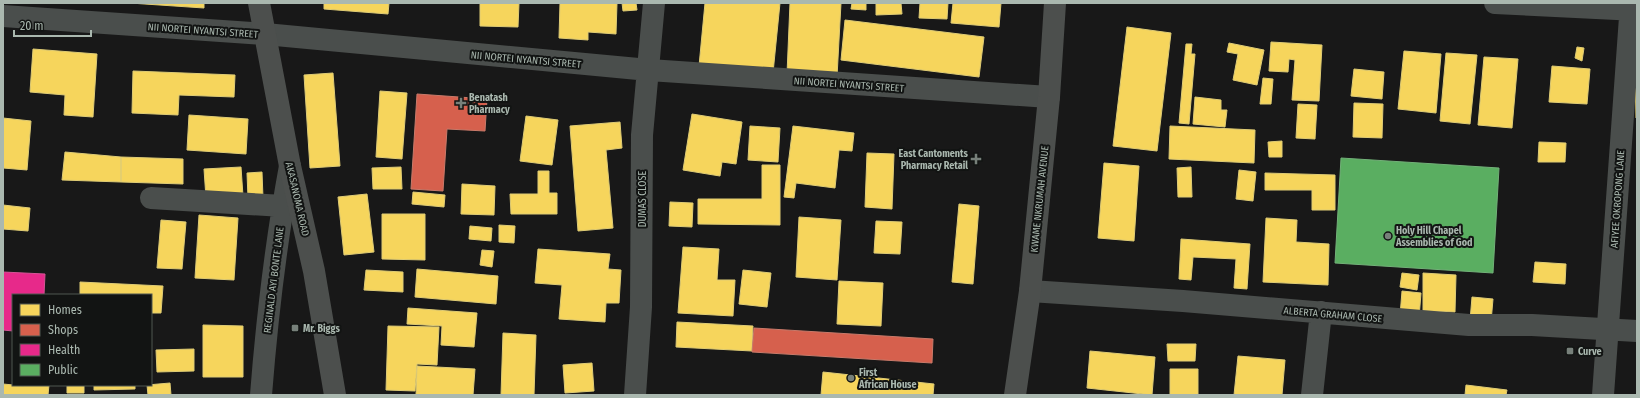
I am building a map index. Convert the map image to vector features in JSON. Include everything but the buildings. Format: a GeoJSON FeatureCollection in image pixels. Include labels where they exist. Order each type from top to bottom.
{"type":"FeatureCollection","features":[{"type":"Feature","properties":{"kind":"main road","name":"AKASANOMA ROAD"},"geometry":{"type":"LineString","coordinates":[[260,3],[290,166],[314,270],[335,395]]}},
{"type":"Feature","properties":{"kind":"main road","name":"KWAME NKRUMAH AVENUE"},"geometry":{"type":"LineString","coordinates":[[1015,395],[1030,291],[1049,97],[1055,3]]}},
{"type":"Feature","properties":{"kind":"street","name":"DUMAS CLOSE"},"geometry":{"type":"LineString","coordinates":[[635,395],[641,307],[642,135],[654,3]]}},
{"type":"Feature","properties":{"kind":"street"},"geometry":{"type":"LineString","coordinates":[[1495,3],[1633,7]]}},
{"type":"Feature","properties":{"kind":"street","name":"AFIYEE OKROPONG LANE"},"geometry":{"type":"LineString","coordinates":[[1603,395],[1633,7]]}},
{"type":"Feature","properties":{"kind":"street","name":"NII NORTEI NYANTSI STREET"},"geometry":{"type":"LineString","coordinates":[[3,16],[265,34],[649,70],[1049,97]]}},
{"type":"Feature","properties":{"kind":"street","name":"REGINALD AYI BONTE LANE"},"geometry":{"type":"LineString","coordinates":[[261,395],[267,326],[283,206],[290,166]]}},
{"type":"Feature","properties":{"kind":"street"},"geometry":{"type":"LineString","coordinates":[[151,198],[283,206]]}},
{"type":"Feature","properties":{"kind":"street","name":"ALBERTA GRAHAM CLOSE"},"geometry":{"type":"LineString","coordinates":[[1030,291],[1321,312],[1469,325],[1532,325],[1637,331]]}},
{"type":"Feature","properties":{"kind":"street"},"geometry":{"type":"LineString","coordinates":[[1312,395],[1321,312]]}},
{"type":"Feature","properties":{"kind":"place","name":"Benatash Pharmacy"},"geometry":{"type":"Point","coordinates":[461,103]}},
{"type":"Feature","properties":{"kind":"place","name":"East Cantoments Pharmacy Retail"},"geometry":{"type":"Point","coordinates":[976,159]}},
{"type":"Feature","properties":{"kind":"place","name":"Holy Hill Chapel Assemblies of God"},"geometry":{"type":"Point","coordinates":[1388,236]}},
{"type":"Feature","properties":{"kind":"place","name":"Mr. Biggs"},"geometry":{"type":"Point","coordinates":[295,328]}},
{"type":"Feature","properties":{"kind":"place","name":"Curve"},"geometry":{"type":"Point","coordinates":[1570,351]}},
{"type":"Feature","properties":{"kind":"place","name":"First African House"},"geometry":{"type":"Point","coordinates":[851,378]}}]}
